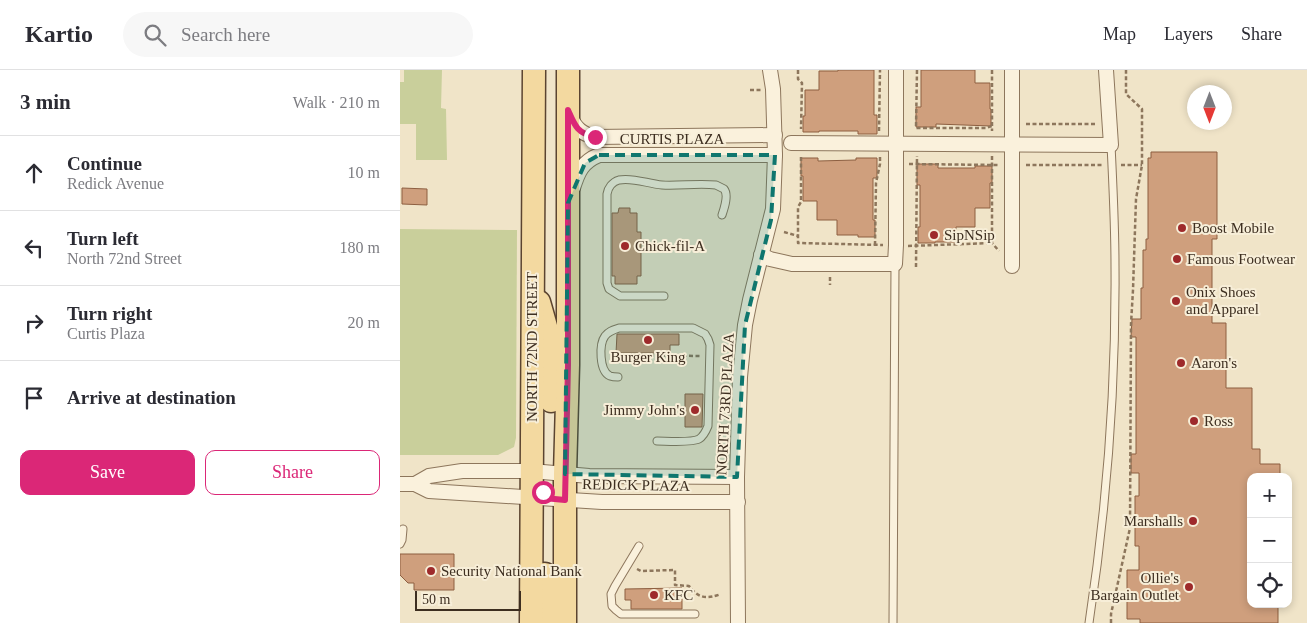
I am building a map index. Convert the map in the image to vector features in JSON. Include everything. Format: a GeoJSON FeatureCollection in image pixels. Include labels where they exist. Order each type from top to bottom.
{"type":"FeatureCollection","features":[{"type":"Feature","properties":{"kind":"main road","name":"NORTH 72ND STREET"},"geometry":{"type":"LineString","coordinates":[[534,70],[532,272],[549,473]]}},
{"type":"Feature","properties":{"kind":"main road","name":"NORTH 72ND STREET"},"geometry":{"type":"LineString","coordinates":[[531,623],[549,473],[568,365],[568,70]]}},
{"type":"Feature","properties":{"kind":"main road"},"geometry":{"type":"LineString","coordinates":[[549,473],[539,481],[547,498],[546,596],[549,623]]}},
{"type":"Feature","properties":{"kind":"main road","name":"NORTH 72ND STREET"},"geometry":{"type":"LineString","coordinates":[[547,498],[565,623]]}},
{"type":"Feature","properties":{"kind":"street","name":"NORTH 73RD PLAZA"},"geometry":{"type":"LineString","coordinates":[[738,623],[737,477],[739,386],[748,308],[773,209],[775,135],[773,89],[770,70]]}},
{"type":"Feature","properties":{"kind":"street"},"geometry":{"type":"LineString","coordinates":[[762,255],[770,259],[792,264],[895,264],[896,70]]}},
{"type":"Feature","properties":{"kind":"street"},"geometry":{"type":"LineString","coordinates":[[1012,70],[1012,266]]}},
{"type":"Feature","properties":{"kind":"street"},"geometry":{"type":"LineString","coordinates":[[796,138],[896,144],[1111,145],[1106,70]]}},
{"type":"Feature","properties":{"kind":"street","name":"CURTIS PLAZA"},"geometry":{"type":"LineString","coordinates":[[568,110],[578,130],[595,137],[775,135]]}},
{"type":"Feature","properties":{"kind":"street","name":"CURTIS PLAZA"},"geometry":{"type":"LineString","coordinates":[[568,203],[584,163],[599,155],[775,155]]}},
{"type":"Feature","properties":{"kind":"street","name":"REDICK PLAZA"},"geometry":{"type":"LineString","coordinates":[[737,477],[603,476],[462,470],[429,476],[415,484],[428,492],[602,502],[738,502]]}},
{"type":"Feature","properties":{"kind":"street"},"geometry":{"type":"LineString","coordinates":[[400,484],[415,484]]}},
{"type":"Feature","properties":{"kind":"lane"},"geometry":{"type":"LineString","coordinates":[[1089,623],[1096,576],[1110,438],[1115,306],[1111,145]]}},
{"type":"Feature","properties":{"kind":"lane"},"geometry":{"type":"LineString","coordinates":[[664,296],[620,296],[609,290],[606,283],[607,194],[612,183],[619,180],[637,180],[661,185],[716,185],[723,188],[726,192],[725,207],[722,215]]}},
{"type":"Feature","properties":{"kind":"lane"},"geometry":{"type":"LineString","coordinates":[[893,623],[895,264]]}},
{"type":"Feature","properties":{"kind":"lane"},"geometry":{"type":"LineString","coordinates":[[618,377],[609,376],[601,364],[603,339],[610,330],[619,328],[693,328],[706,334],[710,345],[710,356],[708,426],[704,435],[694,441],[657,441]]}},
{"type":"Feature","properties":{"kind":"lane"},"geometry":{"type":"LineString","coordinates":[[400,544],[403,529]]}},
{"type":"Feature","properties":{"kind":"lane"},"geometry":{"type":"LineString","coordinates":[[639,546],[611,594],[612,606],[621,614],[695,614]]}},
{"type":"Feature","properties":{"kind":"path"},"geometry":{"type":"LineString","coordinates":[[796,138],[802,84],[798,80],[798,70]]}},
{"type":"Feature","properties":{"kind":"path"},"geometry":{"type":"LineString","coordinates":[[879,135],[880,70]]}},
{"type":"Feature","properties":{"kind":"path"},"geometry":{"type":"LineString","coordinates":[[917,70],[916,128],[986,128],[992,125],[992,70]]}},
{"type":"Feature","properties":{"kind":"path"},"geometry":{"type":"LineString","coordinates":[[1111,623],[1111,614],[1130,528],[1131,324],[1136,199],[1142,165],[1142,109],[1126,94],[1126,70]]}},
{"type":"Feature","properties":{"kind":"path"},"geometry":{"type":"LineString","coordinates":[[801,156],[801,202],[798,207],[798,243],[875,245],[876,183],[880,154]]}},
{"type":"Feature","properties":{"kind":"path"},"geometry":{"type":"LineString","coordinates":[[916,267],[917,164],[1142,165]]}},
{"type":"Feature","properties":{"kind":"path"},"geometry":{"type":"LineString","coordinates":[[916,246],[992,243],[992,165]]}},
{"type":"Feature","properties":{"kind":"path"},"geometry":{"type":"LineString","coordinates":[[784,232],[798,236]]}},
{"type":"Feature","properties":{"kind":"path"},"geometry":{"type":"LineString","coordinates":[[602,355],[710,356]]}},
{"type":"Feature","properties":{"kind":"path"},"geometry":{"type":"LineString","coordinates":[[628,564],[641,571],[676,570],[676,585],[689,586],[695,594],[703,597],[721,594]]}},
{"type":"Feature","properties":{"kind":"highlighted area"},"geometry":{"type":"Polygon","coordinates":[[[599,155],[775,155],[771,220],[745,325],[737,477],[565,474],[568,203],[585,163],[599,155]]]}},
{"type":"Feature","properties":{"kind":"green space"},"geometry":{"type":"Polygon","coordinates":[[[404,70],[442,70],[441,108],[446,109],[447,160],[416,160],[416,124],[400,124],[400,82],[404,82],[404,70]]]}},
{"type":"Feature","properties":{"kind":"green space"},"geometry":{"type":"Polygon","coordinates":[[[400,229],[517,230],[516,438],[514,447],[498,455],[400,455],[400,229]]]}},
{"type":"Feature","properties":{"kind":"building"},"geometry":{"type":"Polygon","coordinates":[[[874,70],[874,115],[877,115],[877,134],[858,134],[858,131],[803,132],[805,90],[819,90],[819,71],[874,70]]]}},
{"type":"Feature","properties":{"kind":"building"},"geometry":{"type":"Polygon","coordinates":[[[921,70],[975,70],[975,83],[990,83],[991,126],[936,124],[936,127],[916,127],[916,107],[921,107],[921,70]]]}},
{"type":"Feature","properties":{"kind":"building"},"geometry":{"type":"Polygon","coordinates":[[[1151,152],[1217,152],[1217,239],[1212,239],[1212,323],[1226,323],[1226,388],[1252,388],[1252,449],[1260,449],[1260,464],[1280,464],[1280,473],[1247,473],[1247,608],[1278,608],[1278,623],[1140,623],[1140,619],[1127,619],[1127,570],[1139,570],[1139,546],[1135,546],[1135,496],[1139,496],[1139,473],[1131,473],[1131,454],[1136,454],[1136,337],[1131,337],[1132,319],[1141,319],[1143,250],[1146,250],[1146,239],[1148,239],[1148,158],[1151,158],[1151,152]]]}},
{"type":"Feature","properties":{"kind":"building"},"geometry":{"type":"Polygon","coordinates":[[[801,158],[818,158],[818,161],[877,158],[877,178],[873,178],[875,237],[837,235],[837,220],[817,220],[817,201],[803,201],[801,158]]]}},
{"type":"Feature","properties":{"kind":"building"},"geometry":{"type":"Polygon","coordinates":[[[917,164],[938,164],[938,168],[992,166],[990,208],[975,208],[975,227],[956,227],[956,242],[918,243],[920,185],[917,185],[917,164]]]}},
{"type":"Feature","properties":{"kind":"building"},"geometry":{"type":"Polygon","coordinates":[[[402,188],[427,189],[427,205],[402,204],[402,188]]]}},
{"type":"Feature","properties":{"kind":"building","name":"Chick-fil-A"},"geometry":{"type":"Polygon","coordinates":[[[619,208],[630,208],[630,213],[637,213],[637,232],[641,232],[641,276],[637,276],[637,284],[615,284],[615,276],[612,276],[612,213],[618,213],[619,208]]]}},
{"type":"Feature","properties":{"kind":"building","name":"Burger King"},"geometry":{"type":"Polygon","coordinates":[[[617,334],[679,334],[679,345],[670,345],[670,353],[616,353],[617,334]]]}},
{"type":"Feature","properties":{"kind":"building","name":"Jimmy John's"},"geometry":{"type":"Polygon","coordinates":[[[685,394],[703,394],[702,427],[685,427],[685,394]]]}},
{"type":"Feature","properties":{"kind":"building","name":"Security National Bank"},"geometry":{"type":"Polygon","coordinates":[[[400,554],[454,554],[454,590],[414,590],[414,583],[408,583],[400,575],[400,554]]]}},
{"type":"Feature","properties":{"kind":"building","name":"KFC"},"geometry":{"type":"Polygon","coordinates":[[[682,588],[682,609],[631,609],[631,600],[625,600],[625,589],[682,588]]]}},
{"type":"Feature","properties":{"kind":"place","name":"Boost Mobile"},"geometry":{"type":"Point","coordinates":[1182,228]}},
{"type":"Feature","properties":{"kind":"place","name":"SipNSip"},"geometry":{"type":"Point","coordinates":[934,235]}},
{"type":"Feature","properties":{"kind":"place","name":"Chick-fil-A"},"geometry":{"type":"Point","coordinates":[625,246]}},
{"type":"Feature","properties":{"kind":"place","name":"Famous Footwear"},"geometry":{"type":"Point","coordinates":[1177,259]}},
{"type":"Feature","properties":{"kind":"place","name":"Onix Shoes and Apparel"},"geometry":{"type":"Point","coordinates":[1176,301]}},
{"type":"Feature","properties":{"kind":"place","name":"Burger King"},"geometry":{"type":"Point","coordinates":[648,340]}},
{"type":"Feature","properties":{"kind":"place","name":"Aaron's"},"geometry":{"type":"Point","coordinates":[1181,363]}},
{"type":"Feature","properties":{"kind":"place","name":"Jimmy John's"},"geometry":{"type":"Point","coordinates":[695,410]}},
{"type":"Feature","properties":{"kind":"place","name":"Ross"},"geometry":{"type":"Point","coordinates":[1194,421]}},
{"type":"Feature","properties":{"kind":"place","name":"Marshalls"},"geometry":{"type":"Point","coordinates":[1193,521]}},
{"type":"Feature","properties":{"kind":"place","name":"Security National Bank"},"geometry":{"type":"Point","coordinates":[431,571]}},
{"type":"Feature","properties":{"kind":"place","name":"Ollie's Bargain Outlet"},"geometry":{"type":"Point","coordinates":[1189,587]}},
{"type":"Feature","properties":{"kind":"place","name":"KFC"},"geometry":{"type":"Point","coordinates":[654,595]}},
{"type":"Feature","properties":{"kind":"route"},"geometry":{"type":"LineString","coordinates":[[543,492],[544,498],[565,500],[568,365],[568,110],[578,130],[595,137]]}}]}
